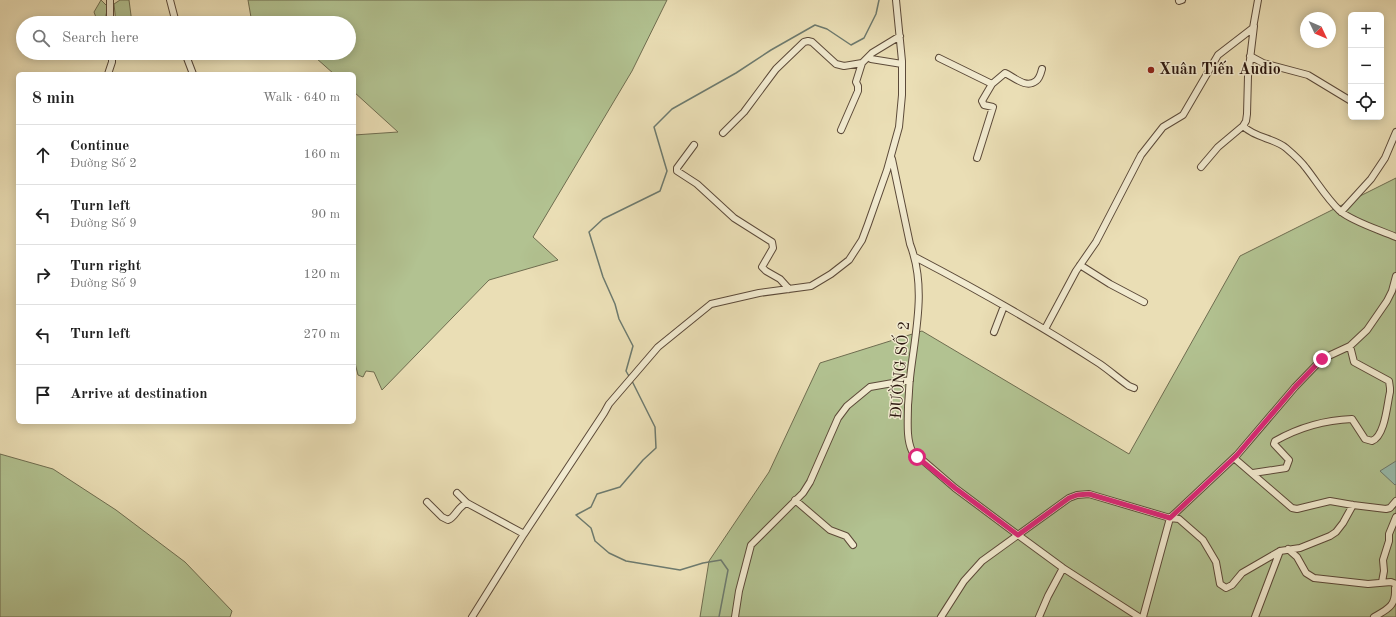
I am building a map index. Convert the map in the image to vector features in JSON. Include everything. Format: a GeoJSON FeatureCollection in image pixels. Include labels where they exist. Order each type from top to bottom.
{"type":"FeatureCollection","features":[{"type":"Feature","properties":{"kind":"street"},"geometry":{"type":"LineString","coordinates":[[110,0],[110,16]]}},
{"type":"Feature","properties":{"kind":"street"},"geometry":{"type":"LineString","coordinates":[[170,0],[174,16]]}},
{"type":"Feature","properties":{"kind":"street"},"geometry":{"type":"LineString","coordinates":[[472,617],[609,404],[658,347],[711,304],[759,293],[811,286],[831,274],[849,260],[862,240],[886,176],[900,127],[902,64],[896,0]]}},
{"type":"Feature","properties":{"kind":"street"},"geometry":{"type":"LineString","coordinates":[[1201,167],[1218,147],[1243,126],[1247,114],[1248,76],[1254,17],[1258,0]]}},
{"type":"Feature","properties":{"kind":"street"},"geometry":{"type":"LineString","coordinates":[[1045,329],[1080,266],[1096,242],[1141,155],[1163,127],[1182,115],[1218,55],[1253,28],[1254,17]]}},
{"type":"Feature","properties":{"kind":"street"},"geometry":{"type":"LineString","coordinates":[[841,130],[858,91],[856,82],[862,63],[872,53],[900,36]]}},
{"type":"Feature","properties":{"kind":"street"},"geometry":{"type":"LineString","coordinates":[[723,133],[744,112],[776,69],[804,42],[812,42],[834,62],[840,65],[862,63]]}},
{"type":"Feature","properties":{"kind":"street"},"geometry":{"type":"LineString","coordinates":[[1250,56],[1263,62],[1308,75],[1348,99]]}},
{"type":"Feature","properties":{"kind":"street"},"geometry":{"type":"LineString","coordinates":[[939,58],[992,84]]}},
{"type":"Feature","properties":{"kind":"street"},"geometry":{"type":"LineString","coordinates":[[871,59],[902,64]]}},
{"type":"Feature","properties":{"kind":"street"},"geometry":{"type":"LineString","coordinates":[[109,72],[112,60]]}},
{"type":"Feature","properties":{"kind":"street"},"geometry":{"type":"LineString","coordinates":[[188,60],[192,72]]}},
{"type":"Feature","properties":{"kind":"street"},"geometry":{"type":"LineString","coordinates":[[976,158],[993,107],[984,105],[982,101],[992,84],[1004,73],[1028,84],[1037,79],[1042,69]]}},
{"type":"Feature","properties":{"kind":"street"},"geometry":{"type":"LineString","coordinates":[[1243,126],[1252,133],[1278,143],[1287,149],[1305,166],[1341,212],[1396,237]]}},
{"type":"Feature","properties":{"kind":"street"},"geometry":{"type":"LineString","coordinates":[[1341,212],[1371,178],[1385,158],[1396,132]]}},
{"type":"Feature","properties":{"kind":"street"},"geometry":{"type":"LineString","coordinates":[[694,145],[677,168],[677,171],[697,184],[734,218],[772,242],[773,248],[762,267],[780,279],[789,289]]}},
{"type":"Feature","properties":{"kind":"street","name":"ĐƯỜNG SỐ 2"},"geometry":{"type":"LineString","coordinates":[[891,156],[919,280],[920,307],[910,380],[908,421],[909,443],[912,451],[955,488],[1063,568],[1139,617]]}},
{"type":"Feature","properties":{"kind":"street"},"geometry":{"type":"LineString","coordinates":[[915,257],[992,298],[1045,329],[1100,364],[1129,386],[1134,388]]}},
{"type":"Feature","properties":{"kind":"street"},"geometry":{"type":"LineString","coordinates":[[1080,266],[1144,302]]}},
{"type":"Feature","properties":{"kind":"street"},"geometry":{"type":"LineString","coordinates":[[1143,617],[1170,518],[1234,458],[1295,387],[1322,359],[1350,346],[1367,330],[1388,301],[1396,276]]}},
{"type":"Feature","properties":{"kind":"street"},"geometry":{"type":"LineString","coordinates":[[994,332],[1004,306]]}},
{"type":"Feature","properties":{"kind":"street"},"geometry":{"type":"LineString","coordinates":[[1253,473],[1286,468],[1289,460],[1274,444],[1274,441],[1308,427],[1339,420],[1352,419],[1365,439],[1372,441],[1379,437],[1382,430],[1390,392],[1389,381],[1354,362],[1350,346]]}},
{"type":"Feature","properties":{"kind":"street"},"geometry":{"type":"LineString","coordinates":[[735,617],[738,591],[751,545],[796,500],[810,482],[838,418],[847,406],[870,387],[910,380]]}},
{"type":"Feature","properties":{"kind":"street"},"geometry":{"type":"LineString","coordinates":[[1234,458],[1253,473],[1289,507],[1292,508],[1297,509],[1330,501],[1386,508],[1395,506]]}},
{"type":"Feature","properties":{"kind":"street"},"geometry":{"type":"LineString","coordinates":[[457,493],[466,503],[480,509],[524,534]]}},
{"type":"Feature","properties":{"kind":"street"},"geometry":{"type":"LineString","coordinates":[[941,617],[952,597],[982,561],[1069,498],[1077,495],[1089,494],[1170,518],[1179,519],[1194,530],[1203,540],[1216,562],[1220,584],[1226,588],[1232,585],[1242,573],[1280,552],[1288,549],[1300,548],[1330,536],[1336,532],[1343,523],[1353,505]]}},
{"type":"Feature","properties":{"kind":"street"},"geometry":{"type":"LineString","coordinates":[[796,500],[830,530],[846,536],[853,545]]}},
{"type":"Feature","properties":{"kind":"street"},"geometry":{"type":"LineString","coordinates":[[427,502],[442,517],[448,520],[452,518],[458,509],[466,503]]}},
{"type":"Feature","properties":{"kind":"street"},"geometry":{"type":"LineString","coordinates":[[1382,582],[1384,571],[1383,560],[1389,541],[1389,534],[1396,517]]}},
{"type":"Feature","properties":{"kind":"street"},"geometry":{"type":"LineString","coordinates":[[1288,549],[1297,557],[1306,574],[1314,578],[1368,584],[1390,582],[1396,586],[1394,603],[1385,611],[1374,617]]}},
{"type":"Feature","properties":{"kind":"street"},"geometry":{"type":"LineString","coordinates":[[1256,617],[1280,552]]}},
{"type":"Feature","properties":{"kind":"street"},"geometry":{"type":"LineString","coordinates":[[1039,617],[1063,568]]}},
{"type":"Feature","properties":{"kind":"green space"},"geometry":{"type":"Polygon","coordinates":[[[101,0],[108,7],[106,16],[95,16],[94,12],[101,0]]]}},
{"type":"Feature","properties":{"kind":"green space"},"geometry":{"type":"Polygon","coordinates":[[[120,0],[129,0],[131,16],[115,16],[114,4],[120,0]]]}},
{"type":"Feature","properties":{"kind":"green space"},"geometry":{"type":"Polygon","coordinates":[[[248,0],[667,0],[632,71],[533,237],[558,260],[489,280],[382,390],[374,372],[366,371],[363,377],[358,375],[356,367],[356,135],[398,132],[356,94],[356,72],[332,72],[318,60],[356,60],[356,16],[251,16],[248,0]]]}},
{"type":"Feature","properties":{"kind":"green space"},"geometry":{"type":"Polygon","coordinates":[[[1396,178],[1396,617],[700,617],[709,561],[769,472],[820,363],[922,331],[1129,454],[1240,256],[1396,178]]]}},
{"type":"Feature","properties":{"kind":"green space"},"geometry":{"type":"Polygon","coordinates":[[[0,454],[53,469],[116,510],[185,562],[232,611],[230,617],[0,617],[0,454]]]}},
{"type":"Feature","properties":{"kind":"shaded area"},"geometry":{"type":"Polygon","coordinates":[[[1396,461],[1396,484],[1395,485],[1380,471],[1396,461]]]}},
{"type":"Feature","properties":{"kind":"waterway"},"geometry":{"type":"LineString","coordinates":[[630,378],[626,371],[633,346],[619,319],[615,304],[603,277],[589,232],[603,219],[660,191],[667,171],[654,127],[672,109],[736,73],[771,50],[815,25],[827,29],[851,45],[864,38],[876,14],[879,0]]}},
{"type":"Feature","properties":{"kind":"waterway"},"geometry":{"type":"LineString","coordinates":[[632,381],[655,427],[656,448],[643,460],[620,487],[597,494],[591,507],[576,515],[591,528],[595,541],[609,553],[626,561],[680,570],[703,563],[721,560],[728,570],[719,617]]}},
{"type":"Feature","properties":{"kind":"place","name":"Xuân Tiến Audio"},"geometry":{"type":"Point","coordinates":[1151,70]}},
{"type":"Feature","properties":{"kind":"route"},"geometry":{"type":"LineString","coordinates":[[917,457],[955,488],[1018,535],[1069,498],[1077,495],[1089,494],[1170,518],[1237,455],[1295,387],[1322,359]]}}]}
